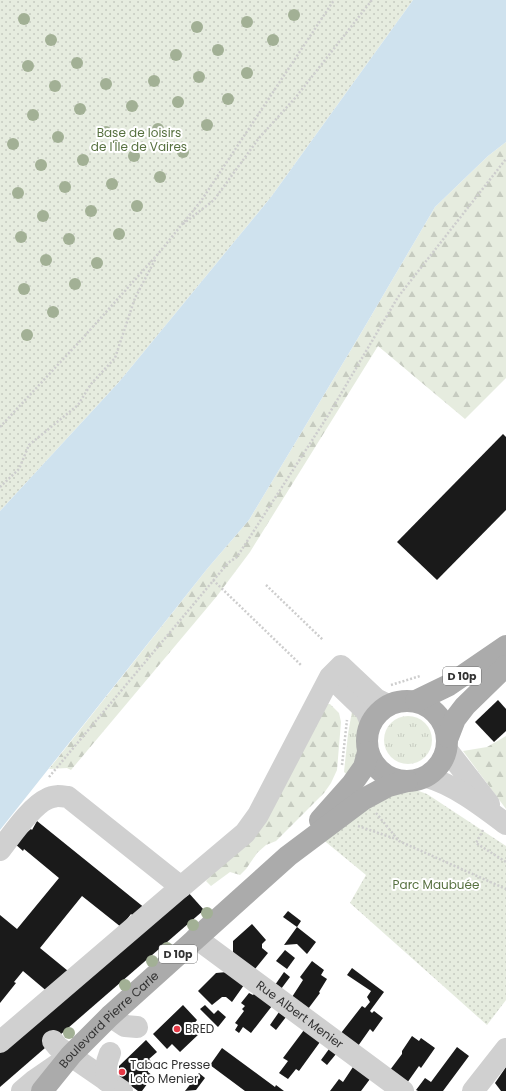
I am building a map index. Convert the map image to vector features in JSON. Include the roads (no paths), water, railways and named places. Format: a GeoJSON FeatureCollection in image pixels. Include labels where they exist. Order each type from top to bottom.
{"type":"FeatureCollection","features":[{"type":"Feature","properties":{"kind":"main road","name":"D 10p"},"geometry":{"type":"LineString","coordinates":[[416,701],[449,685],[506,646]]}},
{"type":"Feature","properties":{"kind":"main road","name":"D 10p"},"geometry":{"type":"LineString","coordinates":[[447,744],[458,714],[506,666]]}},
{"type":"Feature","properties":{"kind":"main road"},"geometry":{"type":"LineString","coordinates":[[406,700],[416,701],[428,706],[438,714],[445,725],[447,744],[443,760],[436,770],[417,779],[394,780],[383,773],[374,764],[368,752],[368,732],[371,723],[378,713],[388,705],[406,700]]}},
{"type":"Feature","properties":{"kind":"main road","name":"Boulevard Pierre Carle"},"geometry":{"type":"LineString","coordinates":[[288,856],[352,784],[364,767],[368,752]]}},
{"type":"Feature","properties":{"kind":"main road","name":"Boulevard Pierre Carle"},"geometry":{"type":"LineString","coordinates":[[42,1091],[71,1055],[110,1016],[288,856],[364,799],[388,786],[417,779]]}},
{"type":"Feature","properties":{"kind":"street"},"geometry":{"type":"LineString","coordinates":[[0,1042],[245,833],[258,815],[330,677],[341,666],[376,699],[388,705]]}},
{"type":"Feature","properties":{"kind":"street"},"geometry":{"type":"LineString","coordinates":[[330,677],[366,711],[371,723]]}},
{"type":"Feature","properties":{"kind":"street"},"geometry":{"type":"LineString","coordinates":[[447,744],[505,823]]}},
{"type":"Feature","properties":{"kind":"street"},"geometry":{"type":"LineString","coordinates":[[417,779],[440,781],[451,786],[505,823]]}},
{"type":"Feature","properties":{"kind":"street"},"geometry":{"type":"LineString","coordinates":[[0,850],[34,808],[46,799],[58,795],[68,796],[181,887]]}},
{"type":"Feature","properties":{"kind":"street","name":"Rue Albert Menier"},"geometry":{"type":"LineString","coordinates":[[196,938],[403,1091]]}},
{"type":"Feature","properties":{"kind":"street"},"geometry":{"type":"LineString","coordinates":[[110,1016],[125,1026],[137,1027]]}},
{"type":"Feature","properties":{"kind":"street"},"geometry":{"type":"LineString","coordinates":[[52,1041],[58,1047],[114,1086]]}},
{"type":"Feature","properties":{"kind":"street"},"geometry":{"type":"LineString","coordinates":[[473,1091],[505,1050]]}},
{"type":"Feature","properties":{"kind":"street"},"geometry":{"type":"LineString","coordinates":[[110,1053],[106,1065],[106,1072],[114,1086]]}},
{"type":"Feature","properties":{"kind":"street"},"geometry":{"type":"LineString","coordinates":[[22,1091],[71,1055]]}},
{"type":"Feature","properties":{"kind":"water"},"geometry":{"type":"Polygon","coordinates":[[[413,0],[506,0],[506,142],[488,156],[435,207],[249,520],[207,569],[0,830],[0,511],[119,382],[271,197],[413,0]]]}},
{"type":"Feature","properties":{"kind":"place","name":"BRED"},"geometry":{"type":"Point","coordinates":[177,1029]}},
{"type":"Feature","properties":{"kind":"place","name":"Tabac Presse Loto Menier"},"geometry":{"type":"Point","coordinates":[122,1072]}},
{"type":"Feature","properties":{"kind":"park label","name":"Base de loisirs de l'Île de Vaires"},"geometry":{"type":"Point","coordinates":[139,140]}},
{"type":"Feature","properties":{"kind":"park label","name":"Parc Maubuée"},"geometry":{"type":"Point","coordinates":[436,885]}}]}
